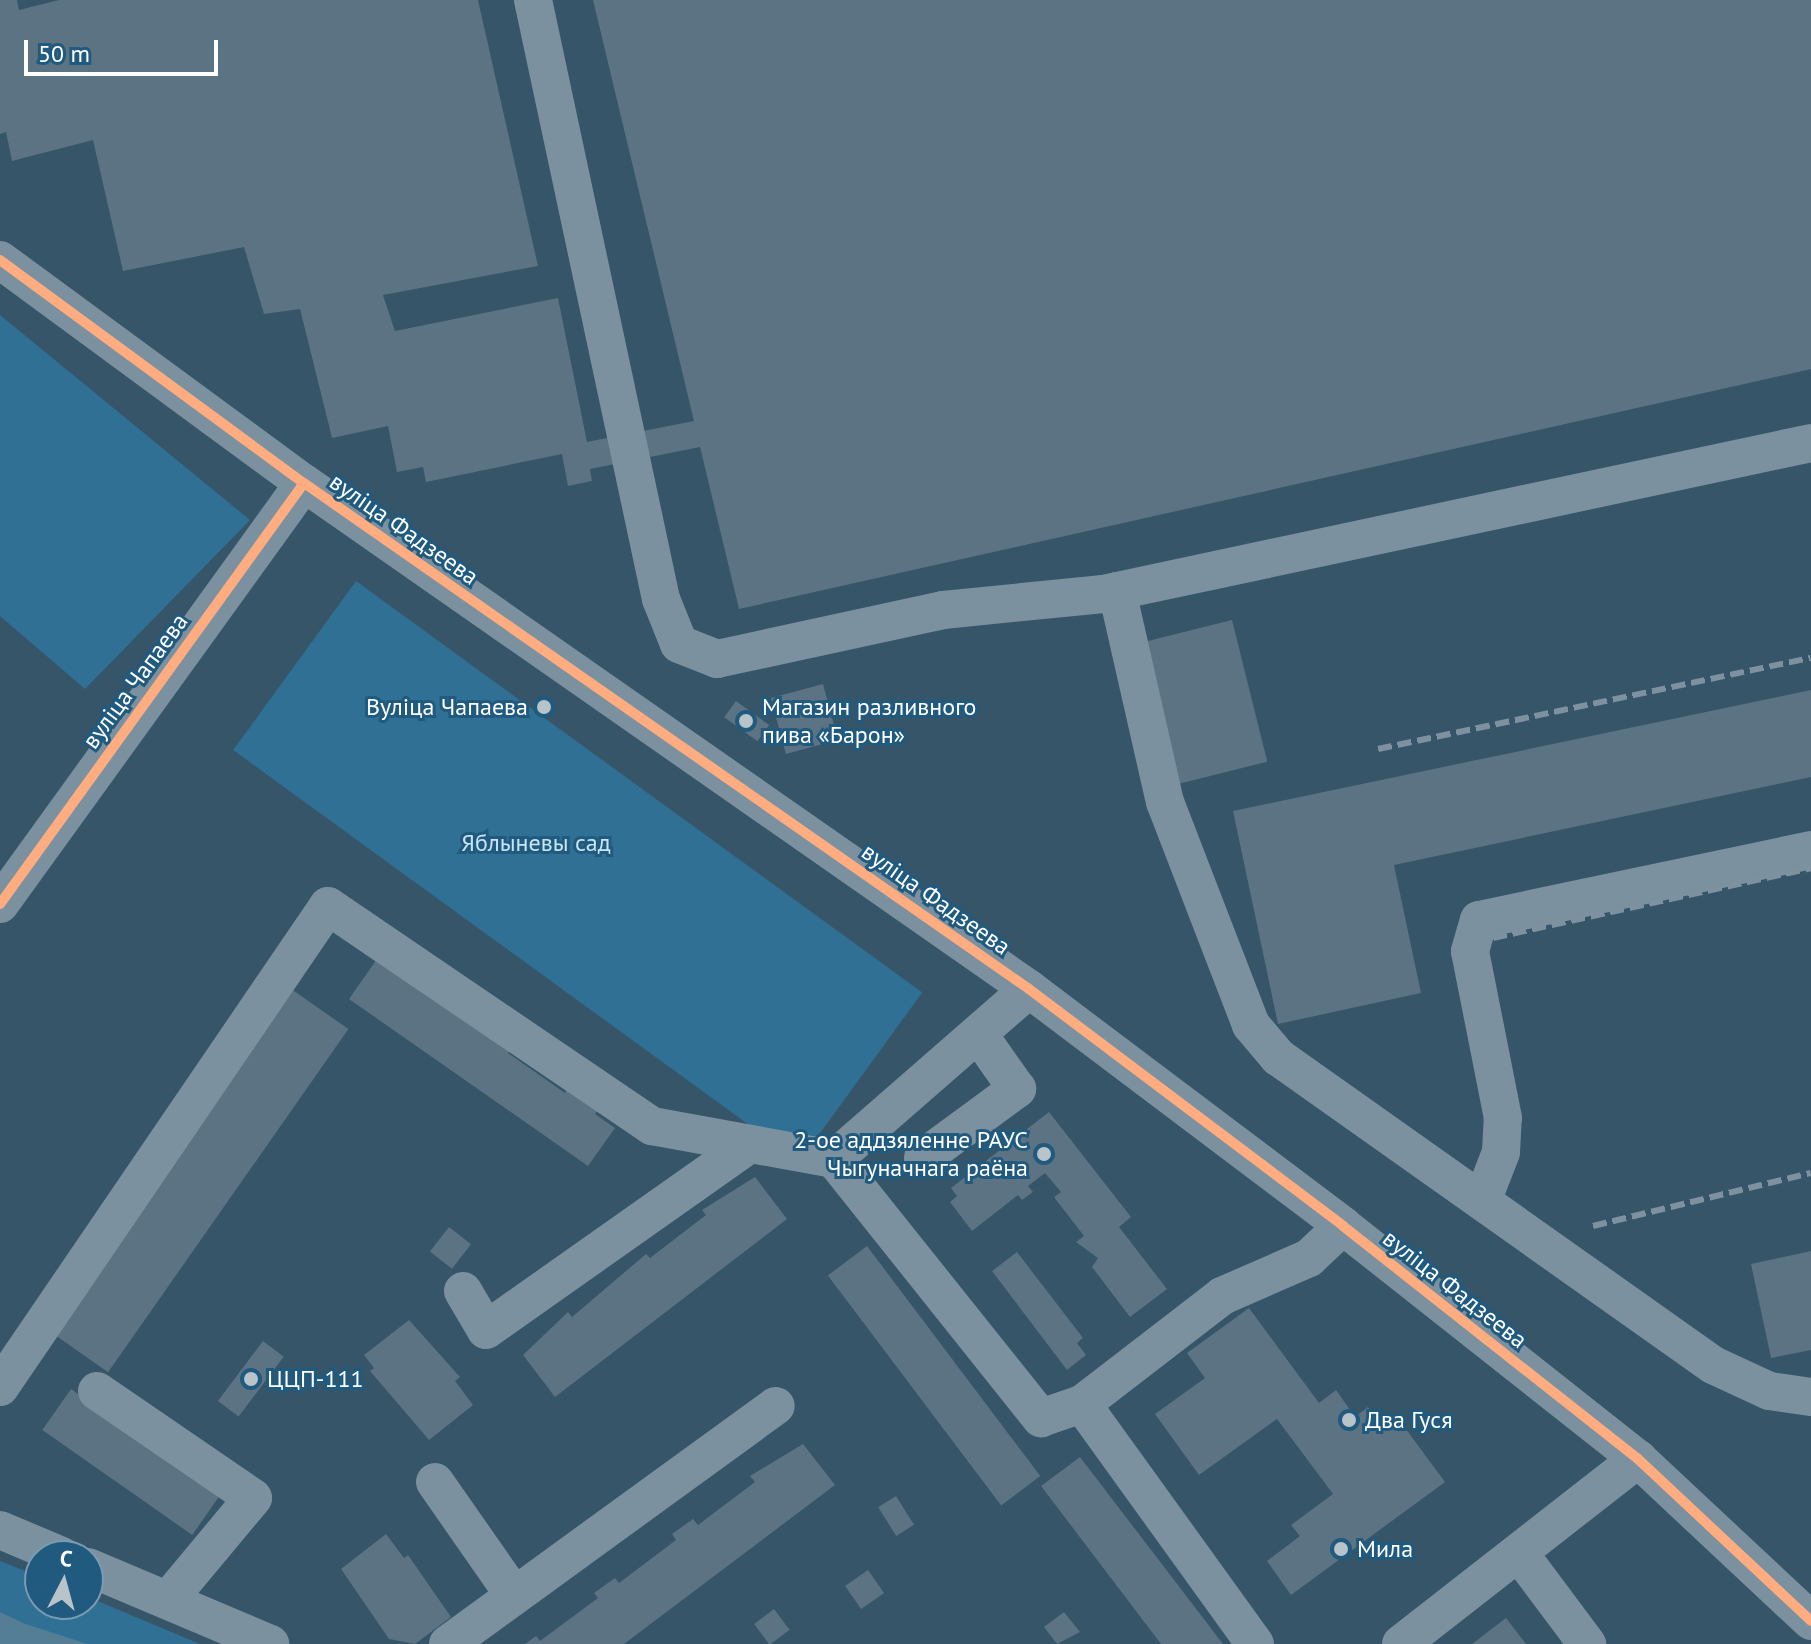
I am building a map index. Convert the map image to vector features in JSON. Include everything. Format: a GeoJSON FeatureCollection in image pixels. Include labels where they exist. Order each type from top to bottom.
{"type":"FeatureCollection","features":[{"type":"Feature","properties":{"kind":"street"},"geometry":{"type":"LineString","coordinates":[[533,0],[661,599],[679,644],[717,659],[943,610],[1117,591],[1811,443]]}},
{"type":"Feature","properties":{"kind":"street","name":"вуліца Фадзеева"},"geometry":{"type":"LineString","coordinates":[[0,260],[304,483],[1029,989],[1343,1226],[1638,1459],[1811,1621]]}},
{"type":"Feature","properties":{"kind":"street","name":"вуліца Чапаева"},"geometry":{"type":"LineString","coordinates":[[0,904],[304,483]]}},
{"type":"Feature","properties":{"kind":"street"},"geometry":{"type":"LineString","coordinates":[[1117,591],[1165,802],[1251,1025],[1278,1057],[1483,1199],[1713,1365],[1769,1391],[1811,1397]]}},
{"type":"Feature","properties":{"kind":"street"},"geometry":{"type":"LineString","coordinates":[[1483,1199],[1501,1152],[1503,1118],[1470,951],[1479,920],[1811,850]]}},
{"type":"Feature","properties":{"kind":"street"},"geometry":{"type":"LineString","coordinates":[[0,1387],[328,906],[652,1126],[834,1159],[1041,1418],[1082,1404],[1222,1296],[1309,1258],[1343,1226]]}},
{"type":"Feature","properties":{"kind":"street"},"geometry":{"type":"LineString","coordinates":[[834,1159],[1029,989]]}},
{"type":"Feature","properties":{"kind":"street"},"geometry":{"type":"LineString","coordinates":[[923,1158],[1017,1089],[979,1035]]}},
{"type":"Feature","properties":{"kind":"street"},"geometry":{"type":"LineString","coordinates":[[463,1291],[486,1330],[748,1145]]}},
{"type":"Feature","properties":{"kind":"street"},"geometry":{"type":"LineString","coordinates":[[97,1391],[253,1498],[168,1600]]}},
{"type":"Feature","properties":{"kind":"street"},"geometry":{"type":"LineString","coordinates":[[1082,1404],[1255,1644]]}},
{"type":"Feature","properties":{"kind":"street"},"geometry":{"type":"LineString","coordinates":[[448,1644],[776,1406]]}},
{"type":"Feature","properties":{"kind":"street"},"geometry":{"type":"LineString","coordinates":[[1401,1644],[1638,1459]]}},
{"type":"Feature","properties":{"kind":"street"},"geometry":{"type":"LineString","coordinates":[[435,1482],[513,1594]]}},
{"type":"Feature","properties":{"kind":"street"},"geometry":{"type":"LineString","coordinates":[[0,1530],[24,1540]]}},
{"type":"Feature","properties":{"kind":"street"},"geometry":{"type":"LineString","coordinates":[[1519,1553],[1587,1644]]}},
{"type":"Feature","properties":{"kind":"street"},"geometry":{"type":"LineString","coordinates":[[104,1574],[270,1644]]}},
{"type":"Feature","properties":{"kind":"green space"},"geometry":{"type":"Polygon","coordinates":[[[0,315],[250,520],[85,689],[0,616],[0,315]]]}},
{"type":"Feature","properties":{"kind":"green space","name":"Яблыневы сад"},"geometry":{"type":"Polygon","coordinates":[[[356,581],[922,992],[799,1162],[233,750],[356,581]]]}},
{"type":"Feature","properties":{"kind":"green space"},"geometry":{"type":"Polygon","coordinates":[[[0,1561],[24,1571],[24,1620],[104,1620],[104,1604],[200,1644],[0,1644],[0,1561]]]}},
{"type":"Feature","properties":{"kind":"shaded area"},"geometry":{"type":"Polygon","coordinates":[[[0,1612],[23,1623],[87,1644],[0,1644],[0,1612]]]}},
{"type":"Feature","properties":{"kind":"building"},"geometry":{"type":"Polygon","coordinates":[[[0,0],[17,0],[19,10],[59,0],[478,0],[538,266],[383,295],[395,331],[558,298],[587,442],[694,421],[593,0],[1811,0],[1811,369],[739,609],[700,447],[590,469],[592,481],[568,486],[562,454],[426,482],[423,467],[397,472],[388,426],[332,438],[300,309],[264,314],[244,247],[123,271],[93,140],[12,161],[6,132],[0,134],[0,0]]]}},
{"type":"Feature","properties":{"kind":"building"},"geometry":{"type":"Polygon","coordinates":[[[1232,620],[1267,762],[1174,785],[1139,643],[1232,620]]]}},
{"type":"Feature","properties":{"kind":"building"},"geometry":{"type":"Polygon","coordinates":[[[823,684],[838,740],[786,754],[771,698],[823,684]]]}},
{"type":"Feature","properties":{"kind":"building"},"geometry":{"type":"Polygon","coordinates":[[[1811,690],[1811,777],[1394,865],[1421,993],[1278,1024],[1233,811],[1811,690]]]}},
{"type":"Feature","properties":{"kind":"building","name":"Магазин разливного пива «Барон»"},"geometry":{"type":"Polygon","coordinates":[[[736,701],[769,725],[757,741],[724,717],[736,701]]]}},
{"type":"Feature","properties":{"kind":"building"},"geometry":{"type":"Polygon","coordinates":[[[377,959],[511,1048],[508,1053],[565,1093],[568,1087],[599,1109],[595,1114],[615,1128],[588,1166],[349,999],[377,959]]]}},
{"type":"Feature","properties":{"kind":"building"},"geometry":{"type":"Polygon","coordinates":[[[287,986],[348,1029],[108,1372],[47,1329],[287,986]]]}},
{"type":"Feature","properties":{"kind":"building"},"geometry":{"type":"Polygon","coordinates":[[[1049,1112],[1131,1217],[1119,1227],[1167,1289],[1130,1317],[1092,1267],[1098,1258],[1076,1242],[1084,1236],[1054,1197],[1061,1192],[1045,1173],[1028,1186],[1033,1192],[1022,1200],[1018,1195],[972,1231],[950,1202],[957,1196],[951,1188],[1049,1112]]]}},
{"type":"Feature","properties":{"kind":"building"},"geometry":{"type":"Polygon","coordinates":[[[755,1177],[787,1219],[555,1397],[523,1355],[568,1312],[572,1317],[646,1254],[650,1258],[706,1215],[702,1210],[755,1177]]]}},
{"type":"Feature","properties":{"kind":"building"},"geometry":{"type":"Polygon","coordinates":[[[449,1227],[471,1244],[452,1269],[430,1251],[449,1227]]]}},
{"type":"Feature","properties":{"kind":"building"},"geometry":{"type":"Polygon","coordinates":[[[867,1246],[1040,1476],[1001,1505],[828,1275],[867,1246]]]}},
{"type":"Feature","properties":{"kind":"building"},"geometry":{"type":"Polygon","coordinates":[[[1811,1251],[1811,1350],[1771,1358],[1751,1264],[1811,1251]]]}},
{"type":"Feature","properties":{"kind":"building"},"geometry":{"type":"Polygon","coordinates":[[[1017,1252],[1083,1338],[1077,1343],[1086,1355],[1067,1370],[992,1271],[1017,1252]]]}},
{"type":"Feature","properties":{"kind":"building"},"geometry":{"type":"Polygon","coordinates":[[[1249,1308],[1319,1403],[1336,1390],[1355,1417],[1368,1407],[1383,1428],[1397,1417],[1445,1482],[1291,1595],[1267,1561],[1300,1536],[1291,1525],[1333,1494],[1277,1419],[1199,1475],[1155,1414],[1205,1378],[1187,1353],[1249,1308]]]}},
{"type":"Feature","properties":{"kind":"building"},"geometry":{"type":"Polygon","coordinates":[[[409,1320],[460,1377],[455,1381],[473,1405],[429,1440],[370,1371],[374,1368],[364,1355],[409,1320]]]}},
{"type":"Feature","properties":{"kind":"building","name":"ЦЦП-111"},"geometry":{"type":"Polygon","coordinates":[[[263,1341],[284,1357],[239,1417],[218,1401],[263,1341]]]}},
{"type":"Feature","properties":{"kind":"building"},"geometry":{"type":"Polygon","coordinates":[[[71,1389],[221,1494],[192,1535],[42,1430],[71,1389]]]}},
{"type":"Feature","properties":{"kind":"building"},"geometry":{"type":"Polygon","coordinates":[[[803,1444],[835,1485],[624,1644],[525,1644],[536,1636],[540,1641],[598,1598],[594,1593],[615,1578],[619,1583],[676,1540],[672,1534],[693,1519],[698,1525],[755,1482],[750,1476],[803,1444]]]}},
{"type":"Feature","properties":{"kind":"building"},"geometry":{"type":"Polygon","coordinates":[[[1080,1457],[1223,1644],[1161,1644],[1041,1486],[1080,1457]]]}},
{"type":"Feature","properties":{"kind":"building"},"geometry":{"type":"Polygon","coordinates":[[[896,1496],[914,1525],[896,1536],[878,1507],[896,1496]]]}},
{"type":"Feature","properties":{"kind":"building"},"geometry":{"type":"Polygon","coordinates":[[[386,1534],[404,1558],[408,1555],[451,1617],[415,1644],[389,1639],[341,1569],[386,1534]]]}},
{"type":"Feature","properties":{"kind":"building"},"geometry":{"type":"Polygon","coordinates":[[[868,1570],[884,1593],[861,1609],[845,1586],[868,1570]]]}},
{"type":"Feature","properties":{"kind":"building"},"geometry":{"type":"Polygon","coordinates":[[[774,1609],[790,1630],[769,1644],[754,1624],[774,1609]]]}},
{"type":"Feature","properties":{"kind":"building"},"geometry":{"type":"Polygon","coordinates":[[[1064,1612],[1080,1632],[1057,1644],[1044,1627],[1064,1612]]]}},
{"type":"Feature","properties":{"kind":"building"},"geometry":{"type":"Polygon","coordinates":[[[1506,1618],[1526,1644],[1472,1644],[1506,1618]]]}},
{"type":"Feature","properties":{"kind":"railway"},"geometry":{"type":"LineString","coordinates":[[1378,749],[1811,658]]}},
{"type":"Feature","properties":{"kind":"railway"},"geometry":{"type":"LineString","coordinates":[[1493,938],[1811,868]]}},
{"type":"Feature","properties":{"kind":"railway"},"geometry":{"type":"LineString","coordinates":[[1593,1226],[1811,1173]]}},
{"type":"Feature","properties":{"kind":"cycle path"},"geometry":{"type":"LineString","coordinates":[[0,260],[304,483],[1029,989],[1343,1226],[1638,1459],[1811,1621]]}},
{"type":"Feature","properties":{"kind":"cycle path"},"geometry":{"type":"LineString","coordinates":[[0,904],[304,483]]}},
{"type":"Feature","properties":{"kind":"place","name":"Вуліца Чапаева"},"geometry":{"type":"Point","coordinates":[544,707]}},
{"type":"Feature","properties":{"kind":"place","name":"Магазин разливного пива «Барон»"},"geometry":{"type":"Point","coordinates":[746,721]}},
{"type":"Feature","properties":{"kind":"place","name":"2-ое аддзяленне РАУС Чыгуначнага раёна"},"geometry":{"type":"Point","coordinates":[1044,1154]}},
{"type":"Feature","properties":{"kind":"place","name":"ЦЦП-111"},"geometry":{"type":"Point","coordinates":[251,1379]}},
{"type":"Feature","properties":{"kind":"place","name":"Два Гуся"},"geometry":{"type":"Point","coordinates":[1349,1420]}},
{"type":"Feature","properties":{"kind":"place","name":"Мила"},"geometry":{"type":"Point","coordinates":[1341,1549]}}]}
